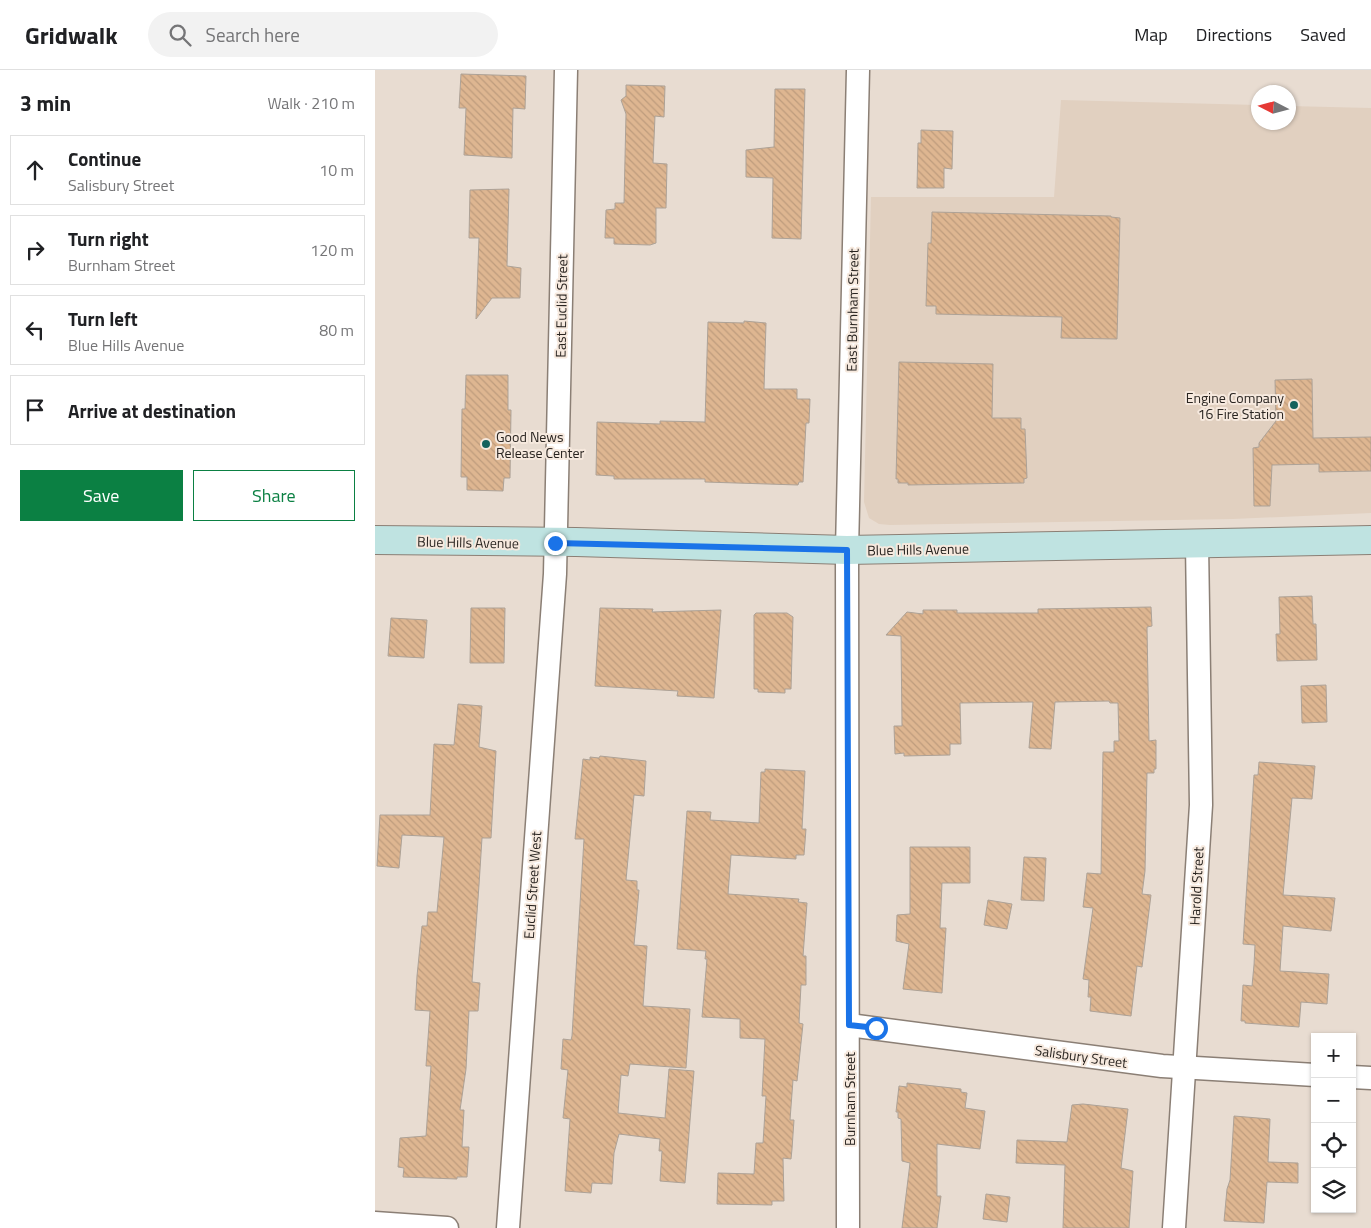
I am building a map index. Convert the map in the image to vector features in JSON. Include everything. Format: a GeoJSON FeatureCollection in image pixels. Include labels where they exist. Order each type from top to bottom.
{"type":"FeatureCollection","features":[{"type":"Feature","properties":{"kind":"main road","name":"Blue Hills Avenue"},"geometry":{"type":"LineString","coordinates":[[375,540],[847,550],[1371,540]]}},
{"type":"Feature","properties":{"kind":"street","name":"East Euclid Street"},"geometry":{"type":"LineString","coordinates":[[555,543],[566,70]]}},
{"type":"Feature","properties":{"kind":"street","name":"East Burnham Street"},"geometry":{"type":"LineString","coordinates":[[847,550],[858,70]]}},
{"type":"Feature","properties":{"kind":"street","name":"Euclid Street West"},"geometry":{"type":"LineString","coordinates":[[508,1228],[555,543]]}},
{"type":"Feature","properties":{"kind":"street","name":"Harold Street"},"geometry":{"type":"LineString","coordinates":[[1174,1228],[1201,805],[1197,544]]}},
{"type":"Feature","properties":{"kind":"street","name":"Burnham Street"},"geometry":{"type":"LineString","coordinates":[[847,550],[848,1228]]}},
{"type":"Feature","properties":{"kind":"street","name":"Salisbury Street"},"geometry":{"type":"LineString","coordinates":[[849,1025],[1185,1069],[1311,1075]]}},
{"type":"Feature","properties":{"kind":"street"},"geometry":{"type":"LineString","coordinates":[[1356,1077],[1371,1078]]}},
{"type":"Feature","properties":{"kind":"street"},"geometry":{"type":"LineString","coordinates":[[375,1223],[447,1228]]}},
{"type":"Feature","properties":{"kind":"shaded area"},"geometry":{"type":"Polygon","coordinates":[[[1061,100],[1251,105],[1251,130],[1296,130],[1296,106],[1371,108],[1371,513],[1233,519],[890,525],[879,524],[869,518],[864,502],[871,197],[1054,197],[1061,100]]]}},
{"type":"Feature","properties":{"kind":"building"},"geometry":{"type":"Polygon","coordinates":[[[461,74],[526,76],[525,109],[513,108],[512,158],[464,155],[466,108],[459,108],[461,74]]]}},
{"type":"Feature","properties":{"kind":"building"},"geometry":{"type":"Polygon","coordinates":[[[626,85],[665,86],[664,117],[655,116],[653,163],[667,164],[666,208],[656,208],[656,243],[650,245],[614,244],[614,238],[605,238],[606,210],[615,209],[615,203],[624,203],[626,114],[621,100],[626,96],[626,85]]]}},
{"type":"Feature","properties":{"kind":"building"},"geometry":{"type":"Polygon","coordinates":[[[775,89],[805,89],[801,239],[772,238],[773,178],[746,177],[746,150],[774,147],[775,89]]]}},
{"type":"Feature","properties":{"kind":"building"},"geometry":{"type":"Polygon","coordinates":[[[921,130],[953,131],[952,169],[944,168],[944,188],[917,188],[918,143],[921,143],[921,130]]]}},
{"type":"Feature","properties":{"kind":"building"},"geometry":{"type":"Polygon","coordinates":[[[509,189],[507,266],[521,268],[520,298],[492,298],[476,319],[479,238],[469,238],[470,190],[509,189]]]}},
{"type":"Feature","properties":{"kind":"building"},"geometry":{"type":"Polygon","coordinates":[[[932,212],[1111,216],[1120,218],[1117,339],[1061,338],[1062,317],[936,314],[936,306],[926,306],[928,243],[931,243],[932,212]]]}},
{"type":"Feature","properties":{"kind":"building"},"geometry":{"type":"Polygon","coordinates":[[[744,321],[766,323],[764,389],[797,389],[797,399],[810,399],[809,423],[806,423],[803,482],[799,482],[798,485],[705,482],[705,479],[614,479],[614,476],[596,475],[597,422],[660,424],[660,421],[705,422],[708,322],[744,323],[744,321]]]}},
{"type":"Feature","properties":{"kind":"building"},"geometry":{"type":"Polygon","coordinates":[[[899,362],[993,364],[992,418],[1021,418],[1021,429],[1025,429],[1027,478],[1024,479],[1024,483],[908,485],[908,483],[898,483],[898,479],[896,479],[899,362]]]}},
{"type":"Feature","properties":{"kind":"building","name":"Good News Release Center"},"geometry":{"type":"Polygon","coordinates":[[[466,375],[508,375],[508,410],[511,410],[510,478],[504,478],[503,491],[467,490],[467,477],[461,477],[462,409],[465,409],[466,375]]]}},
{"type":"Feature","properties":{"kind":"building","name":"Engine Company 16 Fire Station"},"geometry":{"type":"Polygon","coordinates":[[[1312,379],[1313,438],[1371,437],[1371,471],[1319,472],[1319,464],[1272,465],[1270,506],[1254,506],[1253,448],[1259,447],[1259,443],[1276,421],[1275,380],[1312,379]]]}},
{"type":"Feature","properties":{"kind":"building"},"geometry":{"type":"Polygon","coordinates":[[[1312,596],[1313,624],[1316,624],[1317,660],[1277,661],[1276,634],[1280,634],[1279,597],[1312,596]]]}},
{"type":"Feature","properties":{"kind":"building"},"geometry":{"type":"Polygon","coordinates":[[[1151,607],[1152,626],[1147,627],[1149,741],[1156,740],[1156,769],[1154,769],[1154,773],[1147,773],[1145,871],[1142,894],[1151,895],[1142,967],[1137,966],[1131,1016],[1090,1011],[1091,997],[1088,997],[1089,980],[1083,979],[1093,908],[1083,907],[1087,873],[1101,874],[1103,752],[1114,752],[1114,741],[1119,741],[1118,703],[1110,703],[1109,701],[1055,702],[1051,749],[1029,748],[1033,702],[960,703],[961,744],[950,744],[950,755],[904,756],[904,753],[895,754],[894,726],[902,726],[901,636],[886,635],[907,612],[923,614],[923,610],[957,610],[957,613],[1038,613],[1038,609],[1151,607]]]}},
{"type":"Feature","properties":{"kind":"building"},"geometry":{"type":"Polygon","coordinates":[[[471,608],[505,608],[504,663],[470,663],[471,608]]]}},
{"type":"Feature","properties":{"kind":"building"},"geometry":{"type":"Polygon","coordinates":[[[600,608],[653,609],[652,612],[721,610],[714,698],[677,696],[678,691],[595,686],[600,608]]]}},
{"type":"Feature","properties":{"kind":"building"},"geometry":{"type":"Polygon","coordinates":[[[756,613],[787,613],[793,617],[791,689],[785,689],[785,693],[758,692],[758,689],[754,689],[754,615],[756,613]]]}},
{"type":"Feature","properties":{"kind":"building"},"geometry":{"type":"Polygon","coordinates":[[[391,618],[427,620],[424,658],[388,656],[391,618]]]}},
{"type":"Feature","properties":{"kind":"building"},"geometry":{"type":"Polygon","coordinates":[[[1326,685],[1327,722],[1302,723],[1301,686],[1326,685]]]}},
{"type":"Feature","properties":{"kind":"building"},"geometry":{"type":"Polygon","coordinates":[[[458,704],[482,706],[479,747],[496,751],[491,838],[482,838],[472,982],[480,983],[478,1011],[469,1011],[466,1069],[460,1110],[464,1110],[462,1147],[469,1147],[467,1177],[457,1177],[457,1179],[403,1177],[404,1168],[398,1167],[400,1138],[426,1136],[431,1066],[426,1066],[430,1011],[415,1010],[417,976],[422,926],[427,926],[428,912],[437,912],[444,837],[402,835],[399,868],[377,866],[380,815],[430,815],[434,744],[454,745],[458,704]]]}},
{"type":"Feature","properties":{"kind":"building"},"geometry":{"type":"Polygon","coordinates":[[[600,756],[646,761],[644,796],[634,795],[626,880],[637,881],[637,890],[639,890],[634,945],[647,946],[643,1006],[690,1009],[686,1068],[630,1064],[628,1076],[621,1075],[618,1113],[665,1118],[669,1069],[694,1071],[685,1183],[660,1181],[662,1151],[659,1151],[660,1139],[619,1134],[614,1153],[612,1184],[592,1183],[591,1193],[565,1191],[570,1119],[563,1118],[568,1070],[561,1069],[563,1039],[571,1040],[572,1036],[584,839],[575,839],[583,759],[590,760],[590,757],[599,758],[600,756]]]}},
{"type":"Feature","properties":{"kind":"building"},"geometry":{"type":"Polygon","coordinates":[[[1259,762],[1315,766],[1312,799],[1292,798],[1283,895],[1335,898],[1331,931],[1283,926],[1280,971],[1329,974],[1327,1004],[1301,1002],[1299,1027],[1245,1023],[1245,1021],[1241,1021],[1243,985],[1252,986],[1254,965],[1255,945],[1243,944],[1254,775],[1258,775],[1259,762]]]}},
{"type":"Feature","properties":{"kind":"building"},"geometry":{"type":"Polygon","coordinates":[[[765,769],[805,771],[802,829],[806,829],[804,855],[796,855],[796,859],[731,855],[728,894],[799,899],[798,902],[807,903],[803,956],[806,956],[806,985],[801,985],[799,1023],[803,1024],[797,1081],[793,1080],[790,1120],[794,1120],[791,1159],[783,1158],[784,1201],[772,1201],[772,1205],[717,1204],[718,1173],[754,1174],[756,1143],[763,1143],[766,1096],[762,1096],[765,1039],[740,1038],[740,1019],[702,1017],[706,951],[677,949],[687,811],[711,812],[710,820],[759,823],[761,772],[765,772],[765,769]]]}},
{"type":"Feature","properties":{"kind":"building"},"geometry":{"type":"Polygon","coordinates":[[[910,847],[970,847],[970,883],[942,883],[940,928],[946,928],[942,993],[903,989],[909,944],[896,941],[897,915],[910,914],[910,847]]]}},
{"type":"Feature","properties":{"kind":"building"},"geometry":{"type":"Polygon","coordinates":[[[1024,857],[1046,858],[1044,901],[1021,900],[1024,857]]]}},
{"type":"Feature","properties":{"kind":"building"},"geometry":{"type":"Polygon","coordinates":[[[988,900],[1012,904],[1007,929],[984,925],[988,900]]]}},
{"type":"Feature","properties":{"kind":"building"},"geometry":{"type":"Polygon","coordinates":[[[907,1083],[961,1089],[961,1092],[967,1093],[965,1108],[985,1111],[980,1149],[937,1144],[937,1196],[941,1196],[937,1228],[902,1228],[910,1163],[902,1161],[901,1119],[898,1118],[898,1112],[896,1112],[899,1086],[907,1087],[907,1083]]]}},
{"type":"Feature","properties":{"kind":"building"},"geometry":{"type":"Polygon","coordinates":[[[1083,1104],[1128,1109],[1121,1168],[1133,1171],[1129,1228],[1063,1228],[1065,1165],[1016,1163],[1017,1140],[1067,1142],[1072,1105],[1083,1104]]]}},
{"type":"Feature","properties":{"kind":"building"},"geometry":{"type":"Polygon","coordinates":[[[1234,1116],[1270,1119],[1268,1162],[1298,1163],[1298,1183],[1267,1182],[1264,1223],[1224,1221],[1227,1189],[1230,1180],[1234,1116]]]}},
{"type":"Feature","properties":{"kind":"building"},"geometry":{"type":"Polygon","coordinates":[[[986,1194],[1010,1197],[1007,1222],[983,1219],[986,1194]]]}},
{"type":"Feature","properties":{"kind":"place","name":"Engine Company 16 Fire Station"},"geometry":{"type":"Point","coordinates":[1294,405]}},
{"type":"Feature","properties":{"kind":"place","name":"Good News Release Center"},"geometry":{"type":"Point","coordinates":[486,444]}},
{"type":"Feature","properties":{"kind":"route"},"geometry":{"type":"LineString","coordinates":[[555,543],[576,542],[847,550],[849,1025],[876,1028]]}}]}
